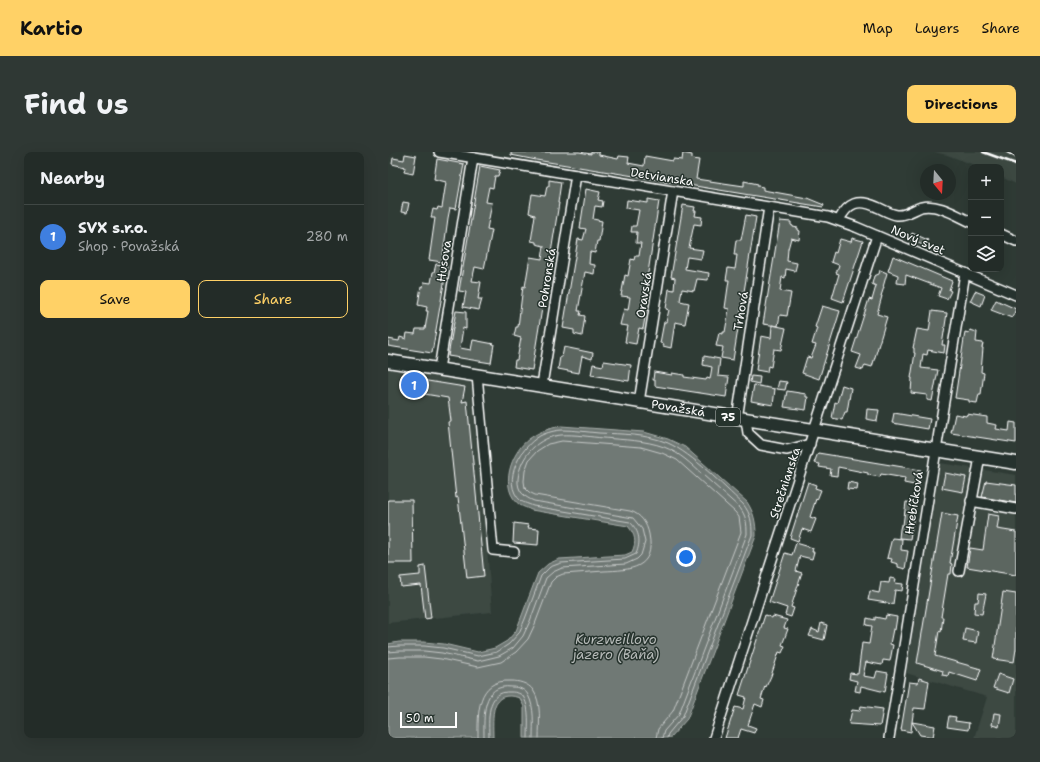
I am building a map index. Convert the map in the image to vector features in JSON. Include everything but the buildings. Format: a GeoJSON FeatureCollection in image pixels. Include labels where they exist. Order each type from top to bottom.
{"type":"FeatureCollection","features":[{"type":"Feature","properties":{"kind":"main road","name":"Považská"},"geometry":{"type":"LineString","coordinates":[[388,361],[408,369],[438,369],[542,385],[741,419],[1016,463]]}},
{"type":"Feature","properties":{"kind":"street","name":"Detvianska"},"geometry":{"type":"LineString","coordinates":[[439,152],[821,215],[840,220],[877,236]]}},
{"type":"Feature","properties":{"kind":"street","name":"Husova"},"geometry":{"type":"LineString","coordinates":[[438,369],[473,158]]}},
{"type":"Feature","properties":{"kind":"street","name":"Pohronská"},"geometry":{"type":"LineString","coordinates":[[542,385],[576,175]]}},
{"type":"Feature","properties":{"kind":"street","name":"Oravská"},"geometry":{"type":"LineString","coordinates":[[639,402],[673,191]]}},
{"type":"Feature","properties":{"kind":"street"},"geometry":{"type":"LineString","coordinates":[[840,220],[846,208],[852,204],[861,203],[870,204],[892,214],[898,215],[932,206],[968,221]]}},
{"type":"Feature","properties":{"kind":"street","name":"Trhová"},"geometry":{"type":"LineString","coordinates":[[741,419],[769,207]]}},
{"type":"Feature","properties":{"kind":"street"},"geometry":{"type":"LineString","coordinates":[[1004,235],[1016,241]]}},
{"type":"Feature","properties":{"kind":"street","name":"Nový svet"},"geometry":{"type":"LineString","coordinates":[[877,236],[1016,295]]}},
{"type":"Feature","properties":{"kind":"street","name":"Strečnianska"},"geometry":{"type":"LineString","coordinates":[[714,738],[815,431],[877,236]]}},
{"type":"Feature","properties":{"kind":"street","name":"Hrebíčková"},"geometry":{"type":"LineString","coordinates":[[889,738],[965,273]]}},
{"type":"Feature","properties":{"kind":"street"},"geometry":{"type":"LineString","coordinates":[[477,375],[493,550],[514,552]]}},
{"type":"Feature","properties":{"kind":"street"},"geometry":{"type":"LineString","coordinates":[[741,419],[748,433],[761,445],[786,450],[810,444]]}},
{"type":"Feature","properties":{"kind":"street"},"geometry":{"type":"LineString","coordinates":[[959,571],[980,458]]}},
{"type":"Feature","properties":{"kind":"street"},"geometry":{"type":"LineString","coordinates":[[971,501],[1016,509]]}},
{"type":"Feature","properties":{"kind":"shaded area"},"geometry":{"type":"Polygon","coordinates":[[[934,152],[1016,152],[1016,184],[1004,178],[1004,164],[972,164],[934,152]]]}},
{"type":"Feature","properties":{"kind":"shaded area"},"geometry":{"type":"Polygon","coordinates":[[[388,353],[466,368],[474,379],[492,612],[388,623],[388,353]]]}},
{"type":"Feature","properties":{"kind":"shaded area"},"geometry":{"type":"Polygon","coordinates":[[[940,463],[1016,475],[1016,738],[974,738],[987,697],[906,673],[940,463]]]}},
{"type":"Feature","properties":{"kind":"water","name":"Kurzweillovo jazero (Baňa)"},"geometry":{"type":"Polygon","coordinates":[[[561,426],[644,432],[668,439],[685,447],[747,502],[753,514],[756,536],[687,719],[671,737],[665,738],[524,738],[524,707],[520,698],[510,696],[503,697],[495,706],[493,713],[493,738],[388,738],[388,644],[399,642],[424,642],[444,644],[478,652],[495,648],[507,641],[516,631],[538,573],[548,564],[559,559],[625,555],[632,552],[634,538],[628,526],[531,510],[520,505],[513,498],[508,481],[512,461],[517,453],[533,436],[561,426]]]}},
{"type":"Feature","properties":{"kind":"railway"},"geometry":{"type":"LineString","coordinates":[[983,152],[1016,164]]}},
{"type":"Feature","properties":{"kind":"railway"},"geometry":{"type":"LineString","coordinates":[[1007,152],[1016,157]]}},
{"type":"Feature","properties":{"kind":"place","name":"SVX s.r.o."},"geometry":{"type":"Point","coordinates":[414,385]}}]}
